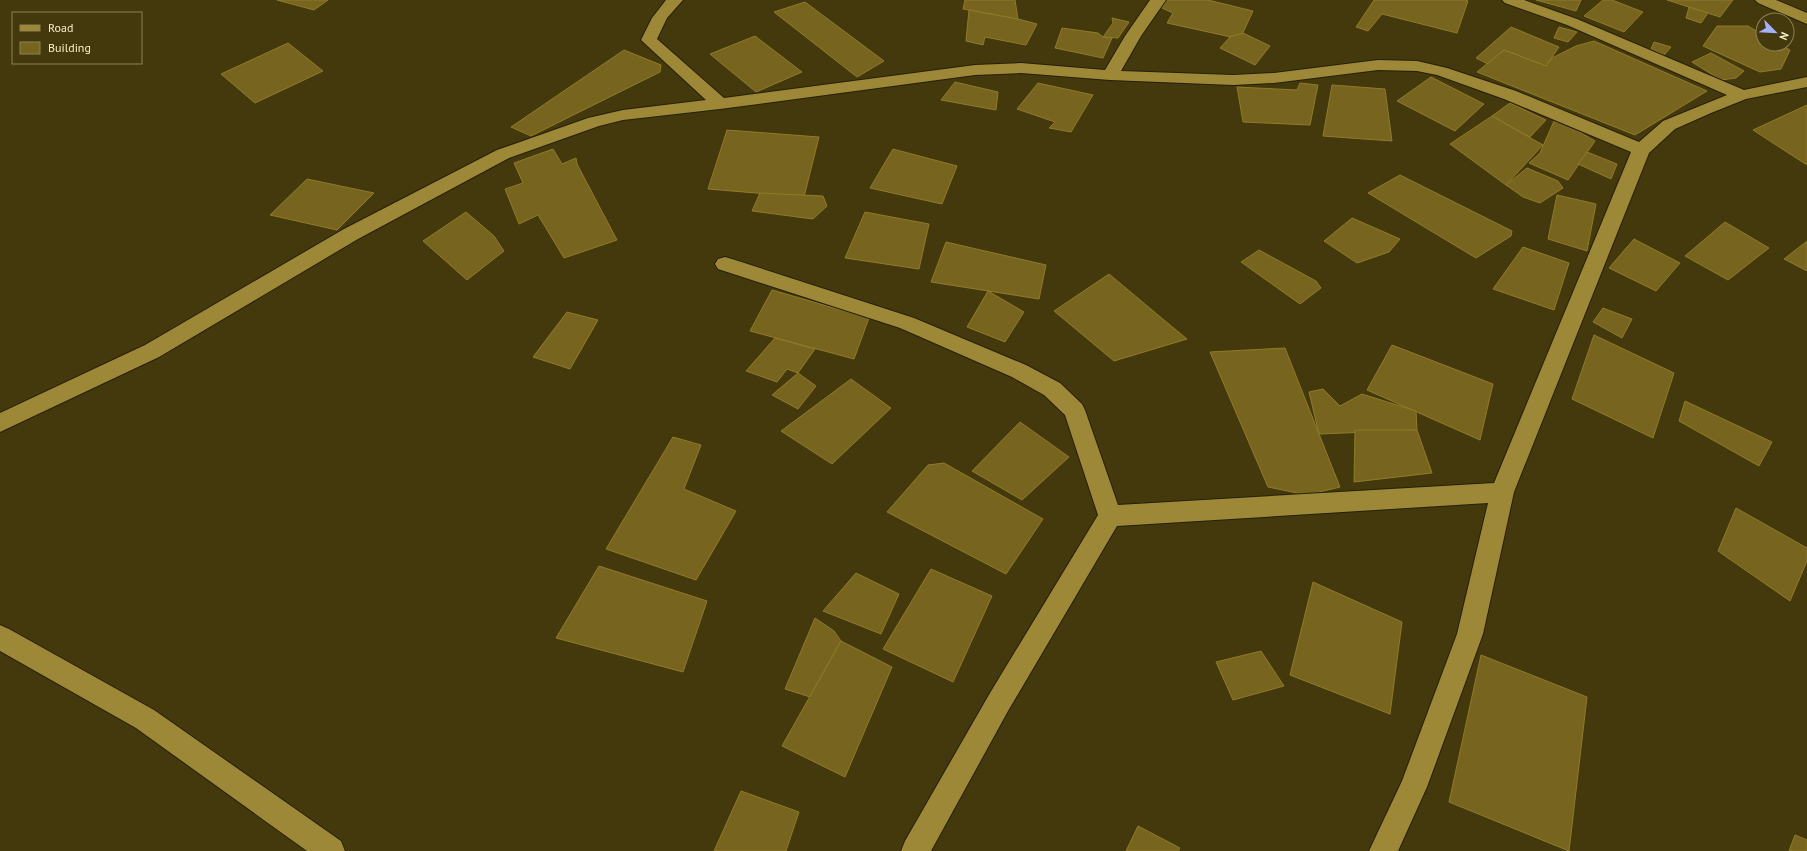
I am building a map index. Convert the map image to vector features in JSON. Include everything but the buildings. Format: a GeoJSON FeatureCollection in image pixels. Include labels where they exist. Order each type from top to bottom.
{"type":"FeatureCollection","features":[{"type":"Feature","properties":{"kind":"street"},"geometry":{"type":"LineString","coordinates":[[675,0],[666,8],[654,26],[649,40],[720,104]]}},
{"type":"Feature","properties":{"kind":"street"},"geometry":{"type":"LineString","coordinates":[[1110,75],[1133,36],[1158,0]]}},
{"type":"Feature","properties":{"kind":"street"},"geometry":{"type":"LineString","coordinates":[[1510,0],[1572,22],[1742,95]]}},
{"type":"Feature","properties":{"kind":"street"},"geometry":{"type":"LineString","coordinates":[[1763,0],[1807,19]]}},
{"type":"Feature","properties":{"kind":"street"},"geometry":{"type":"LineString","coordinates":[[0,423],[152,351],[351,234],[503,154],[594,122],[623,115],[720,104],[975,70],[1021,68],[1110,75],[1233,80],[1274,78],[1378,65],[1417,66],[1441,71],[1510,95],[1641,150]]}},
{"type":"Feature","properties":{"kind":"street"},"geometry":{"type":"LineString","coordinates":[[1382,851],[1413,786],[1470,634],[1502,492],[1641,150],[1669,125],[1705,109],[1742,95],[1807,82]]}},
{"type":"Feature","properties":{"kind":"street"},"geometry":{"type":"LineString","coordinates":[[725,264],[907,323],[1018,371],[1052,389],[1074,410],[1110,516],[999,702],[915,851]]}},
{"type":"Feature","properties":{"kind":"street"},"geometry":{"type":"LineString","coordinates":[[1110,516],[1502,492]]}},
{"type":"Feature","properties":{"kind":"street"},"geometry":{"type":"LineString","coordinates":[[0,637],[145,719],[331,851]]}}]}
